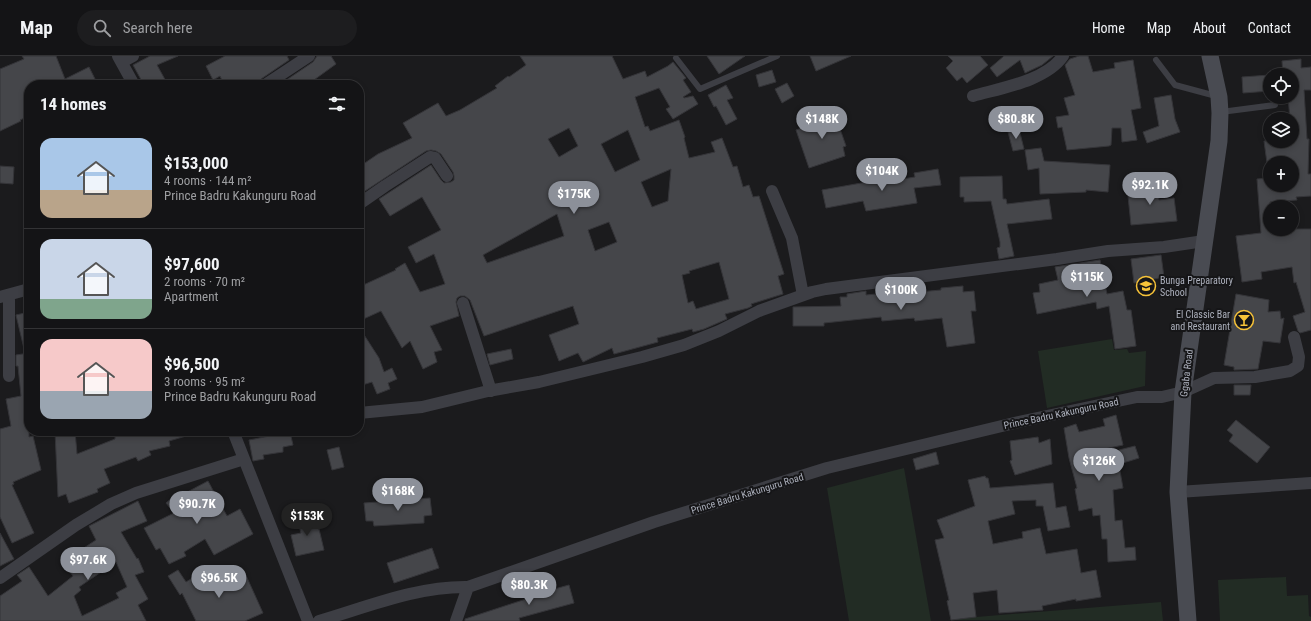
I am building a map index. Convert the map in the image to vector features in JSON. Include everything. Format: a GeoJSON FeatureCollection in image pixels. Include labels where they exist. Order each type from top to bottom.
{"type":"FeatureCollection","features":[{"type":"Feature","properties":{"kind":"main road","name":"Ggaba Road"},"geometry":{"type":"LineString","coordinates":[[1188,621],[1178,492],[1183,392],[1219,141],[1219,105],[1210,56]]}},
{"type":"Feature","properties":{"kind":"street"},"geometry":{"type":"LineString","coordinates":[[131,80],[120,59],[133,56]]}},
{"type":"Feature","properties":{"kind":"street"},"geometry":{"type":"LineString","coordinates":[[273,80],[309,56]]}},
{"type":"Feature","properties":{"kind":"street"},"geometry":{"type":"LineString","coordinates":[[974,96],[1028,81],[1044,73],[1058,63],[1063,56]]}},
{"type":"Feature","properties":{"kind":"street"},"geometry":{"type":"LineString","coordinates":[[364,201],[430,157],[435,158],[447,176]]}},
{"type":"Feature","properties":{"kind":"street"},"geometry":{"type":"LineString","coordinates":[[772,191],[792,238],[803,295]]}},
{"type":"Feature","properties":{"kind":"street"},"geometry":{"type":"LineString","coordinates":[[364,413],[422,407],[491,391],[539,382],[684,345],[724,329],[759,311],[803,295],[826,289],[1108,251],[1164,247],[1204,241]]}},
{"type":"Feature","properties":{"kind":"street"},"geometry":{"type":"LineString","coordinates":[[9,376],[4,296],[24,290]]}},
{"type":"Feature","properties":{"kind":"street"},"geometry":{"type":"LineString","coordinates":[[463,303],[491,391]]}},
{"type":"Feature","properties":{"kind":"street","name":"Prince Badru Kakunguru Road"},"geometry":{"type":"LineString","coordinates":[[319,621],[418,592],[448,586],[468,587],[654,522],[827,468],[1023,421],[1129,398],[1162,397],[1183,392],[1214,378],[1255,377],[1290,371],[1298,366],[1299,357],[1294,337]]}},
{"type":"Feature","properties":{"kind":"street"},"geometry":{"type":"LineString","coordinates":[[235,436],[308,621]]}},
{"type":"Feature","properties":{"kind":"street"},"geometry":{"type":"LineString","coordinates":[[0,578],[76,525],[111,504],[136,493],[244,458]]}},
{"type":"Feature","properties":{"kind":"street"},"geometry":{"type":"LineString","coordinates":[[1178,492],[1311,483]]}},
{"type":"Feature","properties":{"kind":"street"},"geometry":{"type":"LineString","coordinates":[[456,621],[468,587]]}},
{"type":"Feature","properties":{"kind":"lane"},"geometry":{"type":"LineString","coordinates":[[676,58],[700,89],[777,56]]}},
{"type":"Feature","properties":{"kind":"lane"},"geometry":{"type":"LineString","coordinates":[[1156,60],[1175,85],[1219,105],[1275,105]]}},
{"type":"Feature","properties":{"kind":"shaded area"},"geometry":{"type":"Polygon","coordinates":[[[1112,339],[1114,350],[1127,349],[1129,353],[1146,351],[1145,386],[1047,408],[1038,351],[1112,339]]]}},
{"type":"Feature","properties":{"kind":"shaded area"},"geometry":{"type":"Polygon","coordinates":[[[904,468],[931,621],[849,621],[827,488],[904,468]]]}},
{"type":"Feature","properties":{"kind":"shaded area"},"geometry":{"type":"Polygon","coordinates":[[[1286,577],[1287,596],[1308,595],[1309,616],[1311,617],[1311,621],[1220,621],[1218,580],[1286,577]]]}},
{"type":"Feature","properties":{"kind":"shaded area"},"geometry":{"type":"Polygon","coordinates":[[[1161,602],[1163,621],[947,620],[976,617],[1161,602]]]}},
{"type":"Feature","properties":{"kind":"building"},"geometry":{"type":"Polygon","coordinates":[[[22,56],[56,56],[65,79],[89,67],[96,80],[24,80],[24,118],[0,131],[0,69],[24,59],[22,56]]]}},
{"type":"Feature","properties":{"kind":"building"},"geometry":{"type":"Polygon","coordinates":[[[150,56],[178,56],[157,65],[165,80],[141,80],[133,65],[150,56]]]}},
{"type":"Feature","properties":{"kind":"building"},"geometry":{"type":"Polygon","coordinates":[[[225,56],[287,56],[289,60],[260,80],[222,80],[220,76],[213,80],[206,66],[225,56]]]}},
{"type":"Feature","properties":{"kind":"building"},"geometry":{"type":"Polygon","coordinates":[[[317,56],[331,56],[336,64],[314,80],[286,80],[313,62],[317,56]]]}},
{"type":"Feature","properties":{"kind":"building"},"geometry":{"type":"Polygon","coordinates":[[[520,56],[612,56],[623,79],[645,71],[647,77],[673,62],[686,78],[683,80],[691,92],[683,97],[693,96],[698,104],[673,119],[666,109],[670,107],[659,88],[635,97],[645,127],[648,126],[650,131],[679,120],[685,137],[689,158],[715,152],[711,142],[722,138],[733,167],[737,166],[743,187],[749,185],[753,197],[759,196],[784,274],[778,276],[783,294],[751,304],[752,306],[748,308],[725,314],[727,319],[704,329],[693,332],[692,329],[657,338],[658,342],[614,354],[612,348],[583,362],[578,353],[559,361],[549,335],[579,324],[573,306],[484,336],[470,300],[465,296],[460,296],[457,298],[456,302],[459,316],[430,326],[442,350],[434,352],[437,362],[423,369],[410,341],[402,348],[381,311],[364,319],[364,285],[396,270],[395,269],[405,263],[420,292],[445,284],[434,254],[416,263],[408,247],[441,230],[422,197],[390,216],[379,199],[431,165],[444,183],[454,180],[453,172],[441,154],[431,150],[426,151],[364,192],[364,164],[378,154],[412,138],[403,123],[438,103],[446,116],[460,110],[497,88],[495,86],[508,76],[509,77],[526,65],[520,56]],[[569,128],[548,139],[559,157],[578,146],[569,128]],[[628,130],[601,144],[615,172],[640,160],[628,130]],[[671,169],[641,182],[652,207],[668,201],[671,169]],[[557,214],[483,255],[487,263],[564,236],[557,214]],[[609,222],[588,230],[595,251],[617,242],[609,222]],[[719,262],[689,271],[690,273],[682,275],[688,303],[693,301],[696,309],[729,299],[719,262]]]}},
{"type":"Feature","properties":{"kind":"building"},"geometry":{"type":"Polygon","coordinates":[[[707,56],[745,56],[719,74],[707,56]]]}},
{"type":"Feature","properties":{"kind":"building"},"geometry":{"type":"Polygon","coordinates":[[[810,56],[851,56],[816,71],[810,56]]]}},
{"type":"Feature","properties":{"kind":"building"},"geometry":{"type":"Polygon","coordinates":[[[948,56],[980,56],[988,65],[967,83],[962,77],[957,81],[946,68],[953,61],[948,56]]]}},
{"type":"Feature","properties":{"kind":"building"},"geometry":{"type":"Polygon","coordinates":[[[1004,56],[1053,56],[1042,65],[1025,73],[1020,60],[997,77],[990,68],[1004,56]]]}},
{"type":"Feature","properties":{"kind":"building"},"geometry":{"type":"Polygon","coordinates":[[[1079,56],[1088,56],[1093,72],[1115,68],[1114,63],[1133,60],[1141,108],[1131,110],[1137,140],[1122,142],[1121,128],[1112,128],[1111,145],[1109,146],[1067,150],[1062,127],[1058,128],[1056,117],[1069,115],[1064,98],[1075,95],[1065,65],[1070,59],[1079,56]]]}},
{"type":"Feature","properties":{"kind":"building"},"geometry":{"type":"Polygon","coordinates":[[[1301,59],[1301,68],[1311,67],[1311,90],[1304,90],[1307,139],[1309,139],[1308,174],[1311,174],[1311,196],[1296,197],[1297,200],[1263,200],[1263,236],[1299,236],[1299,229],[1311,229],[1311,330],[1300,333],[1293,316],[1305,312],[1296,282],[1294,283],[1292,267],[1261,272],[1262,279],[1242,282],[1236,236],[1261,233],[1257,179],[1263,179],[1263,192],[1299,192],[1299,156],[1266,156],[1265,148],[1299,148],[1299,112],[1289,112],[1289,104],[1299,104],[1299,68],[1282,68],[1282,61],[1301,59]]]}},
{"type":"Feature","properties":{"kind":"building"},"geometry":{"type":"Polygon","coordinates":[[[772,70],[776,82],[759,87],[756,75],[772,70]]]}},
{"type":"Feature","properties":{"kind":"building"},"geometry":{"type":"Polygon","coordinates":[[[1263,76],[1263,92],[1243,93],[1242,77],[1263,76]]]}},
{"type":"Feature","properties":{"kind":"building"},"geometry":{"type":"Polygon","coordinates":[[[787,83],[794,96],[782,103],[775,89],[787,83]]]}},
{"type":"Feature","properties":{"kind":"building"},"geometry":{"type":"Polygon","coordinates":[[[726,85],[733,98],[727,100],[737,119],[726,125],[716,106],[714,107],[708,95],[726,85]]]}},
{"type":"Feature","properties":{"kind":"building"},"geometry":{"type":"Polygon","coordinates":[[[1171,95],[1175,119],[1180,132],[1147,143],[1143,132],[1159,126],[1154,98],[1171,95]]]}},
{"type":"Feature","properties":{"kind":"building"},"geometry":{"type":"Polygon","coordinates":[[[822,106],[830,118],[832,117],[836,127],[839,126],[846,146],[843,147],[845,156],[809,168],[796,130],[818,122],[812,113],[822,106]]]}},
{"type":"Feature","properties":{"kind":"building"},"geometry":{"type":"Polygon","coordinates":[[[1019,129],[1024,149],[1013,151],[1008,132],[1019,129]]]}},
{"type":"Feature","properties":{"kind":"building"},"geometry":{"type":"Polygon","coordinates":[[[1041,148],[1044,161],[1110,165],[1108,192],[1086,190],[1086,192],[1040,194],[1039,168],[1028,170],[1025,150],[1041,148]]]}},
{"type":"Feature","properties":{"kind":"building"},"geometry":{"type":"Polygon","coordinates":[[[0,166],[14,167],[13,184],[0,183],[0,166]]]}},
{"type":"Feature","properties":{"kind":"building"},"geometry":{"type":"Polygon","coordinates":[[[938,169],[941,185],[914,188],[917,203],[866,211],[863,201],[826,208],[822,190],[867,182],[866,179],[883,177],[884,182],[915,177],[914,173],[938,169]]]}},
{"type":"Feature","properties":{"kind":"building"},"geometry":{"type":"Polygon","coordinates":[[[1002,176],[1003,199],[1006,199],[1007,204],[1049,199],[1052,219],[1007,224],[1014,256],[999,259],[997,248],[1000,247],[1000,242],[991,201],[964,202],[964,197],[960,197],[960,177],[1002,176]]]}},
{"type":"Feature","properties":{"kind":"building"},"geometry":{"type":"Polygon","coordinates":[[[1157,183],[1159,200],[1174,198],[1177,221],[1131,225],[1127,186],[1157,183]]]}},
{"type":"Feature","properties":{"kind":"building"},"geometry":{"type":"Polygon","coordinates":[[[1161,255],[1164,277],[1134,283],[1131,259],[1161,255]]]}},
{"type":"Feature","properties":{"kind":"building"},"geometry":{"type":"Polygon","coordinates":[[[1100,260],[1107,294],[1123,291],[1127,310],[1131,310],[1136,346],[1115,349],[1109,306],[1097,309],[1096,302],[1037,314],[1033,293],[1040,292],[1039,284],[1058,280],[1055,267],[1100,260]]]}},
{"type":"Feature","properties":{"kind":"building"},"geometry":{"type":"Polygon","coordinates":[[[963,286],[963,292],[974,291],[976,311],[971,311],[975,343],[947,347],[942,318],[915,321],[914,318],[882,321],[881,317],[824,323],[824,326],[793,326],[793,307],[841,306],[840,297],[847,297],[847,294],[866,291],[866,295],[896,292],[897,294],[941,290],[941,288],[963,286]]]}},
{"type":"Feature","properties":{"kind":"building"},"geometry":{"type":"Polygon","coordinates":[[[1236,294],[1269,300],[1268,312],[1280,311],[1281,319],[1284,318],[1280,343],[1263,341],[1258,369],[1234,370],[1234,367],[1224,365],[1236,294]]]}},
{"type":"Feature","properties":{"kind":"building"},"geometry":{"type":"Polygon","coordinates":[[[24,313],[24,349],[16,315],[24,313]]]}},
{"type":"Feature","properties":{"kind":"building"},"geometry":{"type":"Polygon","coordinates":[[[364,335],[379,358],[384,372],[392,368],[397,379],[388,383],[390,389],[377,394],[372,382],[364,384],[364,335]]]}},
{"type":"Feature","properties":{"kind":"building"},"geometry":{"type":"Polygon","coordinates":[[[511,349],[513,359],[490,365],[487,354],[511,349]]]}},
{"type":"Feature","properties":{"kind":"building"},"geometry":{"type":"Polygon","coordinates":[[[24,354],[24,436],[33,436],[41,470],[13,482],[14,484],[12,485],[34,533],[12,543],[0,517],[0,429],[11,426],[6,399],[21,396],[18,366],[16,366],[16,355],[24,354]]]}},
{"type":"Feature","properties":{"kind":"building"},"geometry":{"type":"Polygon","coordinates":[[[1234,385],[1251,385],[1250,395],[1234,395],[1234,385]]]}},
{"type":"Feature","properties":{"kind":"building"},"geometry":{"type":"Polygon","coordinates":[[[1116,415],[1123,445],[1095,451],[1101,474],[1120,471],[1123,488],[1113,490],[1115,521],[1122,520],[1125,548],[1135,547],[1136,560],[1108,562],[1107,539],[1102,539],[1100,515],[1093,516],[1092,508],[1079,511],[1075,489],[1077,488],[1069,458],[1064,428],[1076,424],[1079,432],[1105,426],[1103,419],[1116,415]]]}},
{"type":"Feature","properties":{"kind":"building"},"geometry":{"type":"Polygon","coordinates":[[[1236,420],[1270,447],[1257,463],[1229,441],[1233,435],[1227,430],[1236,420]]]}},
{"type":"Feature","properties":{"kind":"building"},"geometry":{"type":"Polygon","coordinates":[[[55,436],[75,436],[77,454],[115,439],[115,437],[117,436],[186,436],[169,441],[170,446],[149,451],[151,455],[138,461],[136,457],[104,469],[110,483],[97,489],[98,492],[69,503],[66,494],[58,497],[55,436]]]}},
{"type":"Feature","properties":{"kind":"building"},"geometry":{"type":"Polygon","coordinates":[[[270,436],[291,436],[293,445],[283,447],[283,452],[263,455],[264,459],[253,461],[249,440],[270,436]]]}},
{"type":"Feature","properties":{"kind":"building"},"geometry":{"type":"Polygon","coordinates":[[[1038,437],[1039,443],[1050,439],[1052,464],[1015,475],[1010,461],[1012,460],[1010,441],[1038,437]]]}},
{"type":"Feature","properties":{"kind":"building"},"geometry":{"type":"Polygon","coordinates":[[[1135,446],[1139,458],[1123,463],[1119,450],[1135,446]]]}},
{"type":"Feature","properties":{"kind":"building"},"geometry":{"type":"Polygon","coordinates":[[[339,447],[344,467],[332,470],[327,450],[339,447]]]}},
{"type":"Feature","properties":{"kind":"building"},"geometry":{"type":"Polygon","coordinates":[[[936,452],[939,464],[916,470],[913,459],[936,452]]]}},
{"type":"Feature","properties":{"kind":"building"},"geometry":{"type":"Polygon","coordinates":[[[985,476],[988,478],[990,488],[1053,483],[1056,508],[1066,506],[1070,527],[1048,531],[1043,506],[1036,506],[1036,500],[1012,501],[1015,514],[988,521],[993,544],[1023,538],[1022,532],[1040,528],[1046,554],[1077,549],[1081,573],[1096,570],[1101,597],[1076,601],[1076,599],[1042,606],[1043,610],[999,613],[997,590],[973,593],[976,617],[951,620],[947,601],[949,600],[935,540],[944,538],[937,520],[975,506],[968,480],[985,476]]]}},
{"type":"Feature","properties":{"kind":"building"},"geometry":{"type":"Polygon","coordinates":[[[208,481],[227,516],[240,509],[253,534],[214,555],[205,539],[184,552],[186,556],[169,564],[160,548],[156,550],[144,528],[174,513],[166,503],[174,496],[176,498],[208,481]]]}},
{"type":"Feature","properties":{"kind":"building"},"geometry":{"type":"Polygon","coordinates":[[[430,498],[432,515],[424,516],[424,523],[374,526],[373,521],[366,521],[364,503],[430,498]]]}},
{"type":"Feature","properties":{"kind":"building"},"geometry":{"type":"Polygon","coordinates":[[[138,501],[147,521],[121,532],[137,559],[138,558],[144,572],[135,575],[148,599],[138,605],[146,621],[0,621],[0,596],[22,581],[17,575],[29,567],[48,596],[73,576],[70,572],[77,567],[70,557],[96,540],[89,526],[138,501]],[[116,562],[79,587],[81,590],[74,596],[82,616],[119,598],[116,593],[127,587],[116,562]]]}},
{"type":"Feature","properties":{"kind":"building"},"geometry":{"type":"Polygon","coordinates":[[[313,514],[319,529],[324,550],[296,556],[291,535],[301,533],[297,519],[313,514]]]}},
{"type":"Feature","properties":{"kind":"building"},"geometry":{"type":"Polygon","coordinates":[[[0,533],[14,559],[0,566],[0,533]]]}},
{"type":"Feature","properties":{"kind":"building"},"geometry":{"type":"Polygon","coordinates":[[[432,548],[439,568],[394,583],[387,563],[432,548]]]}},
{"type":"Feature","properties":{"kind":"building"},"geometry":{"type":"Polygon","coordinates":[[[178,570],[186,582],[194,577],[201,589],[206,587],[207,590],[244,571],[263,613],[245,621],[196,621],[182,593],[180,595],[168,576],[178,570]]]}},
{"type":"Feature","properties":{"kind":"building"},"geometry":{"type":"Polygon","coordinates":[[[569,585],[574,603],[519,618],[520,621],[465,621],[465,619],[529,598],[529,596],[569,585]]]}},
{"type":"Feature","properties":{"kind":"place","name":"Bunga Preparatory School"},"geometry":{"type":"Point","coordinates":[1146,286]}},
{"type":"Feature","properties":{"kind":"place","name":"El Classic Bar and Restaurant"},"geometry":{"type":"Point","coordinates":[1244,320]}}]}
